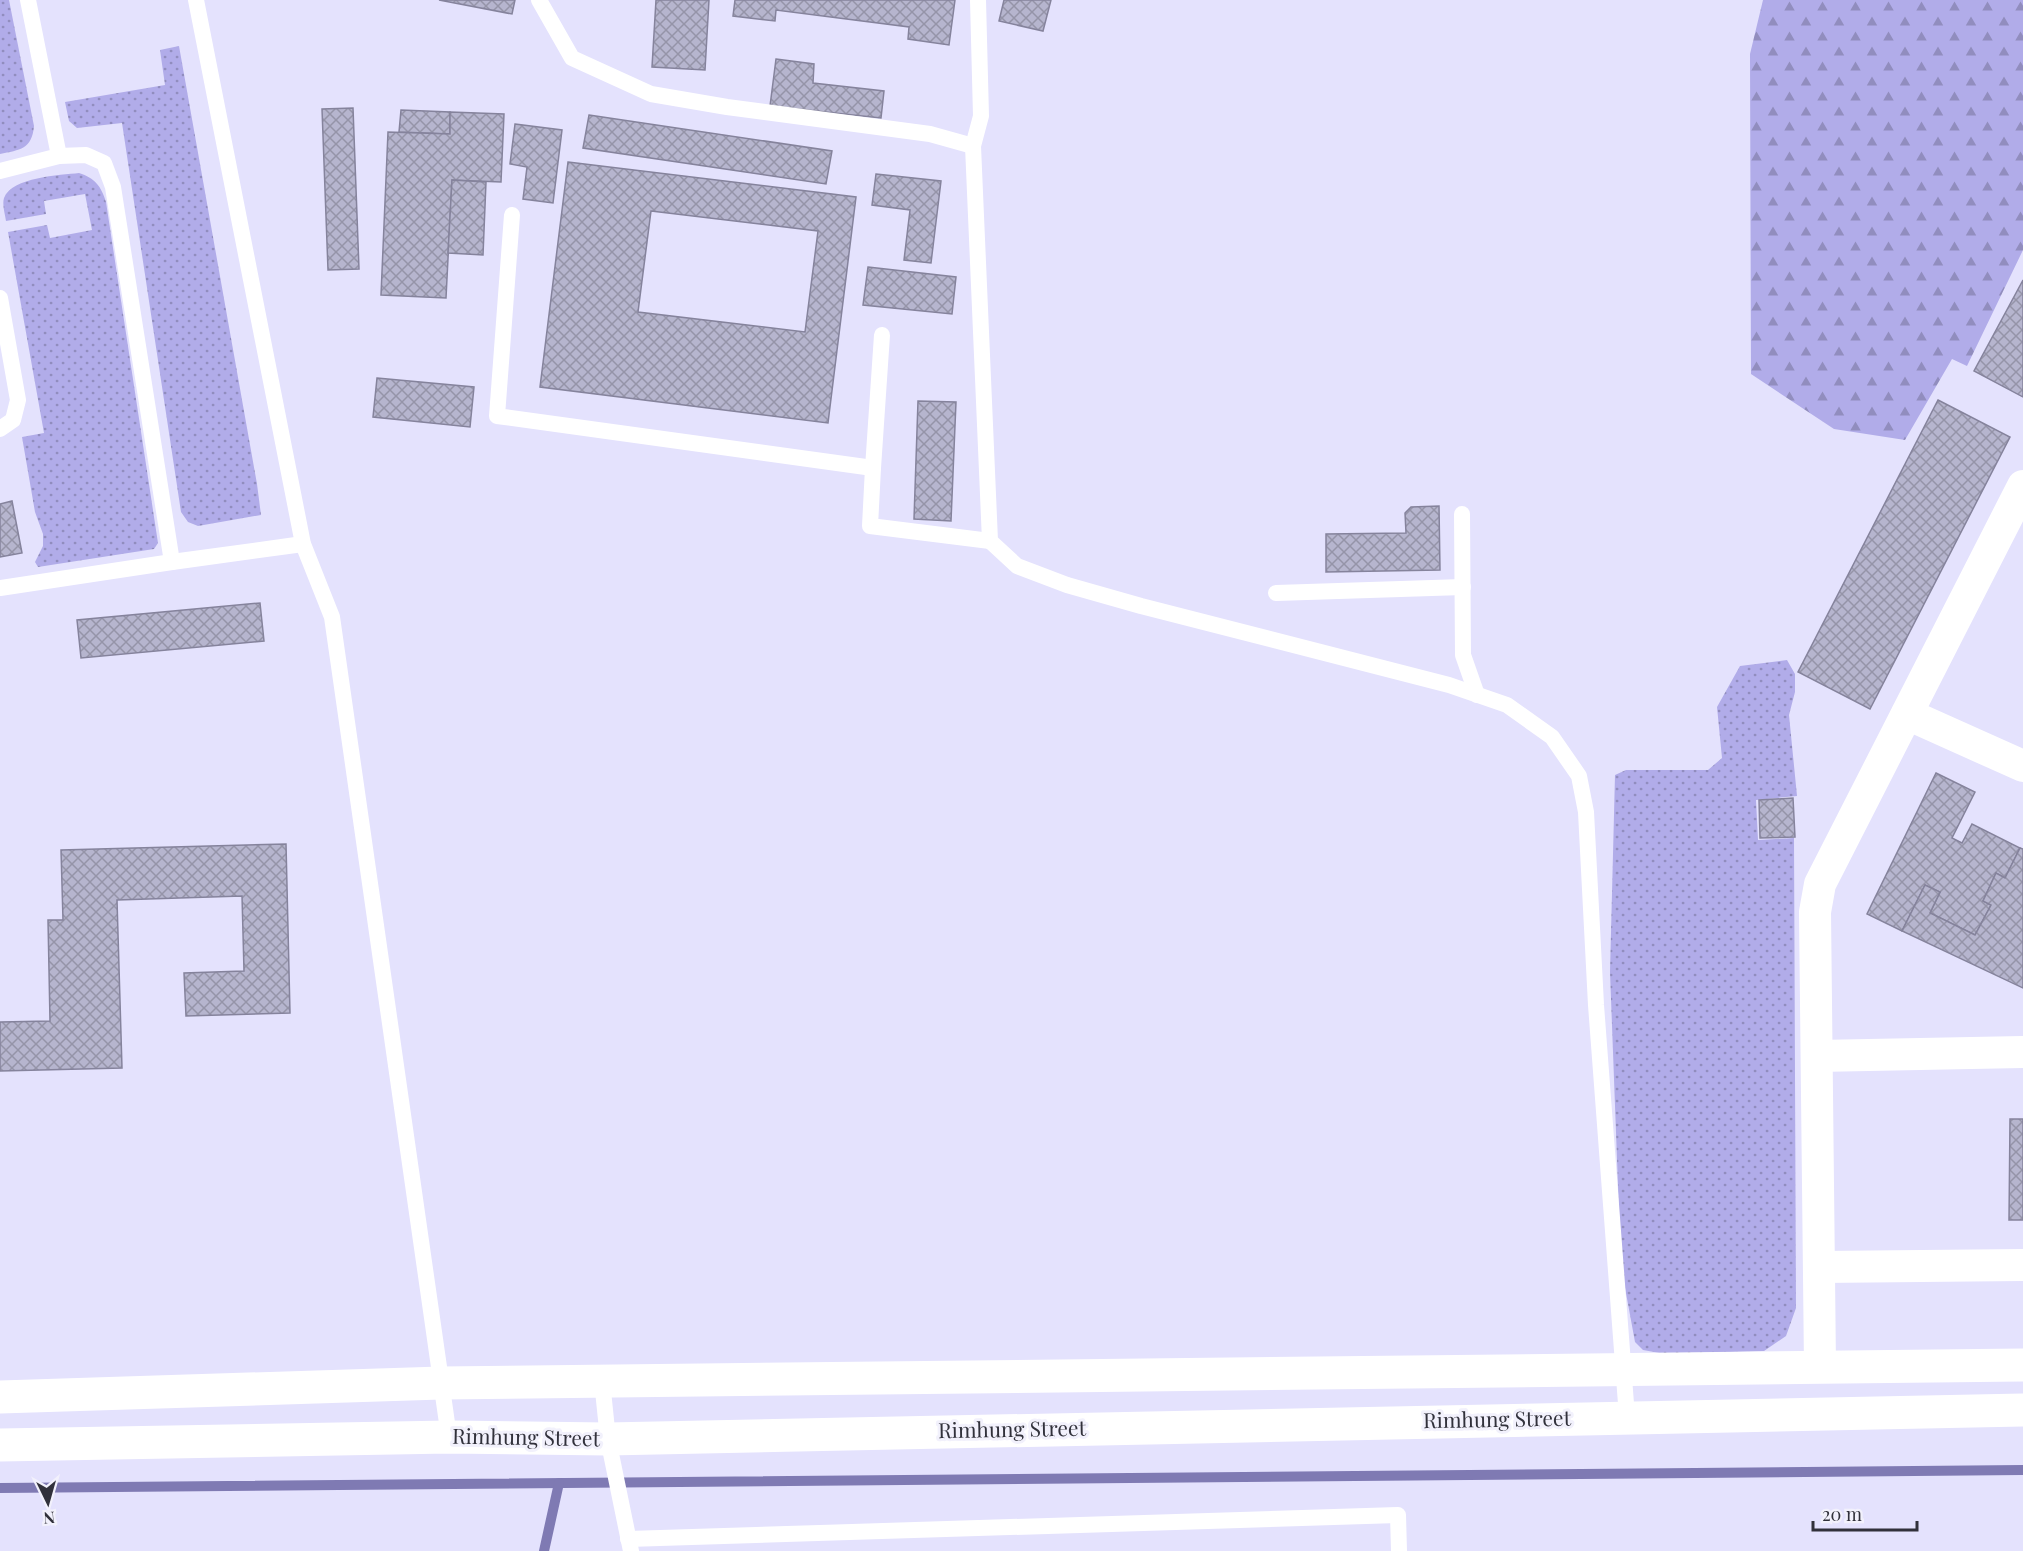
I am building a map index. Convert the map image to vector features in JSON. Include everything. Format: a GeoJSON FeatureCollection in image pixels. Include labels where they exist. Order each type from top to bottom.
{"type":"FeatureCollection","features":[{"type":"Feature","properties":{"kind":"main road"},"geometry":{"type":"LineString","coordinates":[[0,1397],[441,1383],[2023,1365]]}},
{"type":"Feature","properties":{"kind":"main road","name":"Rimhung Street"},"geometry":{"type":"LineString","coordinates":[[0,1445],[448,1437],[608,1439],[2023,1410]]}},
{"type":"Feature","properties":{"kind":"street"},"geometry":{"type":"LineString","coordinates":[[1820,1366],[1815,912],[1820,884],[2023,486]]}},
{"type":"Feature","properties":{"kind":"street"},"geometry":{"type":"LineString","coordinates":[[1907,714],[2023,766]]}},
{"type":"Feature","properties":{"kind":"street"},"geometry":{"type":"LineString","coordinates":[[1817,1056],[2023,1052]]}},
{"type":"Feature","properties":{"kind":"street"},"geometry":{"type":"LineString","coordinates":[[1820,1267],[2023,1265]]}},
{"type":"Feature","properties":{"kind":"lane"},"geometry":{"type":"LineString","coordinates":[[27,0],[59,156]]}},
{"type":"Feature","properties":{"kind":"lane"},"geometry":{"type":"LineString","coordinates":[[196,0],[303,544],[332,617],[448,1437]]}},
{"type":"Feature","properties":{"kind":"lane"},"geometry":{"type":"LineString","coordinates":[[539,0],[572,58],[651,94],[727,107],[930,134],[973,146]]}},
{"type":"Feature","properties":{"kind":"lane"},"geometry":{"type":"LineString","coordinates":[[978,0],[981,116],[973,146],[990,541]]}},
{"type":"Feature","properties":{"kind":"lane"},"geometry":{"type":"LineString","coordinates":[[0,171],[59,156],[86,155],[104,163],[113,187],[172,562]]}},
{"type":"Feature","properties":{"kind":"lane"},"geometry":{"type":"LineString","coordinates":[[512,215],[497,416],[873,468]]}},
{"type":"Feature","properties":{"kind":"lane"},"geometry":{"type":"LineString","coordinates":[[0,298],[18,400],[13,420],[0,429]]}},
{"type":"Feature","properties":{"kind":"lane"},"geometry":{"type":"LineString","coordinates":[[882,335],[870,526],[990,541],[1017,566],[1066,585],[1449,685],[1507,705],[1552,737],[1579,776],[1586,812],[1596,1005],[1627,1417]]}},
{"type":"Feature","properties":{"kind":"lane"},"geometry":{"type":"LineString","coordinates":[[1462,514],[1464,655],[1477,695]]}},
{"type":"Feature","properties":{"kind":"lane"},"geometry":{"type":"LineString","coordinates":[[0,588],[303,544]]}},
{"type":"Feature","properties":{"kind":"lane"},"geometry":{"type":"LineString","coordinates":[[1276,593],[1463,587]]}},
{"type":"Feature","properties":{"kind":"lane"},"geometry":{"type":"LineString","coordinates":[[602,1381],[608,1439],[629,1545],[1398,1515],[1399,1551]]}},
{"type":"Feature","properties":{"kind":"green space"},"geometry":{"type":"Polygon","coordinates":[[[0,0],[9,0],[34,126],[28,144],[0,154],[0,0]]]}},
{"type":"Feature","properties":{"kind":"green space"},"geometry":{"type":"Polygon","coordinates":[[[1763,0],[2023,0],[2023,250],[1967,366],[1952,359],[1905,440],[1834,429],[1751,374],[1750,54],[1763,0]]]}},
{"type":"Feature","properties":{"kind":"green space"},"geometry":{"type":"Polygon","coordinates":[[[179,46],[261,515],[198,526],[188,522],[181,512],[122,123],[77,128],[69,121],[65,102],[165,85],[160,50],[179,46]]]}},
{"type":"Feature","properties":{"kind":"green space"},"geometry":{"type":"Polygon","coordinates":[[[79,173],[97,183],[106,202],[158,543],[154,549],[38,567],[35,562],[43,546],[43,534],[35,512],[22,437],[44,433],[8,232],[47,225],[50,238],[92,230],[85,194],[44,201],[46,214],[6,221],[3,201],[9,191],[26,181],[79,173]]]}},
{"type":"Feature","properties":{"kind":"green space"},"geometry":{"type":"Polygon","coordinates":[[[1787,660],[1795,674],[1795,692],[1789,715],[1797,796],[1756,800],[1758,840],[1794,838],[1796,1308],[1786,1336],[1764,1351],[1665,1354],[1643,1350],[1635,1342],[1621,1266],[1610,972],[1615,775],[1626,770],[1708,770],[1722,758],[1717,707],[1740,666],[1787,660]]]}},
{"type":"Feature","properties":{"kind":"building"},"geometry":{"type":"Polygon","coordinates":[[[439,0],[515,0],[512,14],[439,0]]]}},
{"type":"Feature","properties":{"kind":"building"},"geometry":{"type":"Polygon","coordinates":[[[656,0],[709,0],[705,70],[652,67],[656,0]]]}},
{"type":"Feature","properties":{"kind":"building"},"geometry":{"type":"Polygon","coordinates":[[[735,0],[955,0],[949,45],[908,39],[909,27],[776,10],[775,21],[733,16],[735,0]]]}},
{"type":"Feature","properties":{"kind":"building"},"geometry":{"type":"Polygon","coordinates":[[[1004,0],[1051,0],[1043,31],[999,21],[1004,0]]]}},
{"type":"Feature","properties":{"kind":"building"},"geometry":{"type":"Polygon","coordinates":[[[776,59],[814,64],[813,83],[884,91],[881,118],[770,106],[776,59]]]}},
{"type":"Feature","properties":{"kind":"building"},"geometry":{"type":"Polygon","coordinates":[[[353,108],[359,269],[328,270],[322,109],[353,108]]]}},
{"type":"Feature","properties":{"kind":"building"},"geometry":{"type":"Polygon","coordinates":[[[401,110],[450,112],[450,134],[399,132],[401,110]]]}},
{"type":"Feature","properties":{"kind":"building"},"geometry":{"type":"Polygon","coordinates":[[[450,112],[504,114],[501,182],[452,180],[446,298],[381,295],[388,132],[450,134],[450,112]]]}},
{"type":"Feature","properties":{"kind":"building"},"geometry":{"type":"Polygon","coordinates":[[[589,115],[832,151],[826,184],[583,148],[589,115]]]}},
{"type":"Feature","properties":{"kind":"building"},"geometry":{"type":"Polygon","coordinates":[[[515,124],[562,130],[553,203],[523,199],[527,167],[510,164],[515,124]]]}},
{"type":"Feature","properties":{"kind":"building"},"geometry":{"type":"Polygon","coordinates":[[[568,162],[856,197],[828,423],[540,387],[568,162]],[[651,211],[638,312],[805,332],[818,231],[651,211]]]}},
{"type":"Feature","properties":{"kind":"building"},"geometry":{"type":"Polygon","coordinates":[[[876,174],[941,181],[931,263],[904,260],[910,210],[872,205],[876,174]]]}},
{"type":"Feature","properties":{"kind":"building"},"geometry":{"type":"Polygon","coordinates":[[[452,180],[486,182],[483,255],[448,253],[452,180]]]}},
{"type":"Feature","properties":{"kind":"building"},"geometry":{"type":"Polygon","coordinates":[[[868,267],[956,277],[952,314],[863,305],[868,267]]]}},
{"type":"Feature","properties":{"kind":"building"},"geometry":{"type":"Polygon","coordinates":[[[2023,280],[2023,397],[1974,371],[2023,280]]]}},
{"type":"Feature","properties":{"kind":"building"},"geometry":{"type":"Polygon","coordinates":[[[377,378],[474,387],[470,427],[373,417],[377,378]]]}},
{"type":"Feature","properties":{"kind":"building"},"geometry":{"type":"Polygon","coordinates":[[[1938,400],[2010,437],[1870,709],[1798,672],[1938,400]]]}},
{"type":"Feature","properties":{"kind":"building"},"geometry":{"type":"Polygon","coordinates":[[[918,401],[956,402],[951,521],[914,519],[918,401]]]}},
{"type":"Feature","properties":{"kind":"building"},"geometry":{"type":"Polygon","coordinates":[[[12,501],[22,553],[0,557],[0,504],[12,501]]]}},
{"type":"Feature","properties":{"kind":"building"},"geometry":{"type":"Polygon","coordinates":[[[1439,506],[1440,570],[1326,572],[1326,534],[1406,533],[1405,513],[1411,507],[1439,506]]]}},
{"type":"Feature","properties":{"kind":"building"},"geometry":{"type":"Polygon","coordinates":[[[260,603],[264,641],[81,658],[77,620],[260,603]]]}},
{"type":"Feature","properties":{"kind":"building"},"geometry":{"type":"Polygon","coordinates":[[[1936,773],[1975,792],[1952,838],[1962,843],[1972,824],[2020,848],[2005,878],[1996,873],[1983,901],[1991,905],[1975,935],[1930,913],[1940,892],[1925,885],[1902,931],[1867,914],[1936,773]]]}},
{"type":"Feature","properties":{"kind":"building"},"geometry":{"type":"Polygon","coordinates":[[[1793,798],[1795,837],[1760,838],[1759,800],[1793,798]]]}},
{"type":"Feature","properties":{"kind":"building"},"geometry":{"type":"Polygon","coordinates":[[[286,844],[290,1013],[186,1016],[184,973],[244,971],[242,896],[117,900],[122,1068],[0,1071],[0,1022],[50,1021],[48,920],[63,920],[61,850],[286,844]]]}},
{"type":"Feature","properties":{"kind":"building"},"geometry":{"type":"Polygon","coordinates":[[[2020,848],[2023,849],[2023,988],[1902,931],[1925,885],[1940,892],[1930,913],[1975,935],[1991,905],[1983,901],[1996,873],[2005,878],[2020,848]]]}},
{"type":"Feature","properties":{"kind":"building"},"geometry":{"type":"Polygon","coordinates":[[[2010,1119],[2023,1119],[2023,1220],[2009,1220],[2010,1119]]]}},
{"type":"Feature","properties":{"kind":"waterway"},"geometry":{"type":"LineString","coordinates":[[0,1488],[2023,1470]]}},
{"type":"Feature","properties":{"kind":"waterway"},"geometry":{"type":"LineString","coordinates":[[544,1551],[559,1483]]}}]}
